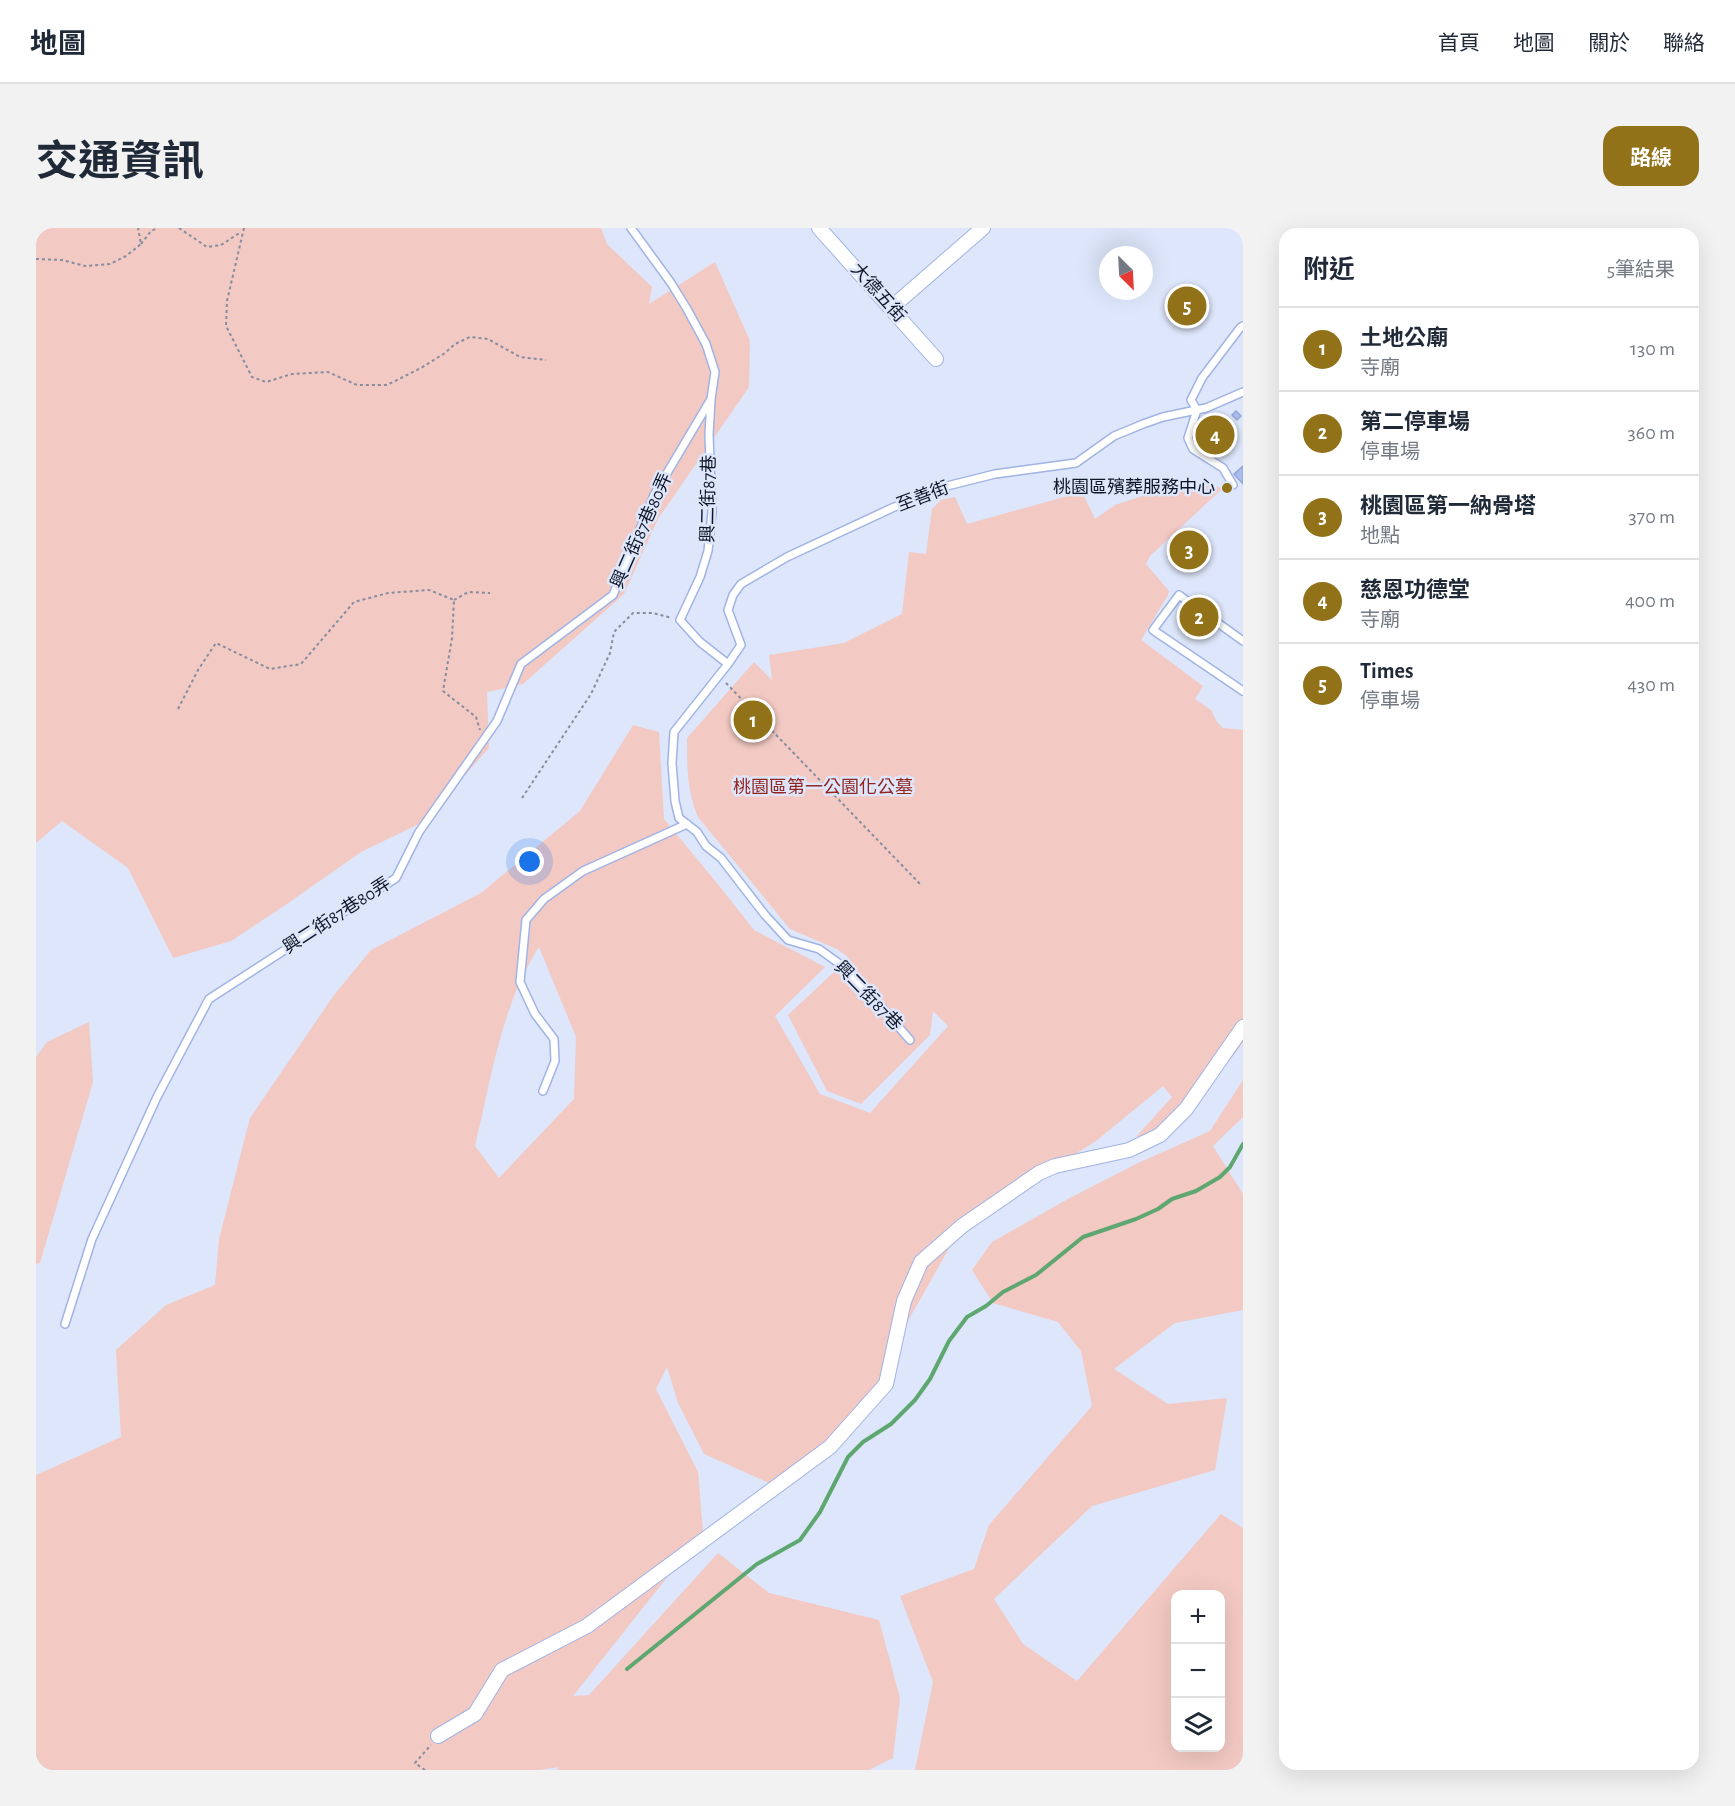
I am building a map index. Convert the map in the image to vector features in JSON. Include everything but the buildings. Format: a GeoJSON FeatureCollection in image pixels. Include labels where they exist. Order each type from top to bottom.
{"type":"FeatureCollection","features":[{"type":"Feature","properties":{"kind":"street","name":"大德五街"},"geometry":{"type":"LineString","coordinates":[[819,228],[936,359]]}},
{"type":"Feature","properties":{"kind":"street"},"geometry":{"type":"LineString","coordinates":[[891,308],[983,228]]}},
{"type":"Feature","properties":{"kind":"street"},"geometry":{"type":"LineString","coordinates":[[438,1736],[475,1714],[502,1671],[587,1626],[830,1447],[886,1384],[904,1301],[921,1262],[962,1226],[1039,1173],[1055,1166],[1129,1149],[1160,1135],[1186,1109],[1243,1027]]}},
{"type":"Feature","properties":{"kind":"lane","name":"興二街87巷"},"geometry":{"type":"LineString","coordinates":[[632,228],[671,283],[706,344],[715,372],[709,435],[712,512],[708,551],[700,577],[680,620]]}},
{"type":"Feature","properties":{"kind":"lane"},"geometry":{"type":"LineString","coordinates":[[1233,485],[1223,468],[1193,449],[1188,438],[1197,410],[1191,400],[1202,378],[1243,326]]}},
{"type":"Feature","properties":{"kind":"lane","name":"至善街"},"geometry":{"type":"LineString","coordinates":[[728,664],[741,645],[728,610],[733,595],[741,584],[787,557],[943,487],[995,474],[1076,463],[1114,436],[1163,417],[1206,408],[1243,392]]}},
{"type":"Feature","properties":{"kind":"lane","name":"興二街87巷80弄"},"geometry":{"type":"LineString","coordinates":[[65,1324],[92,1239],[157,1097],[209,999],[396,878],[419,832],[497,721],[521,664],[613,596],[654,495],[711,399]]}},
{"type":"Feature","properties":{"kind":"lane"},"geometry":{"type":"LineString","coordinates":[[1243,641],[1179,595],[1153,630],[1243,691]]}},
{"type":"Feature","properties":{"kind":"lane"},"geometry":{"type":"LineString","coordinates":[[680,620],[700,642],[728,664]]}},
{"type":"Feature","properties":{"kind":"lane","name":"興二街87巷"},"geometry":{"type":"LineString","coordinates":[[728,664],[674,732],[672,763],[675,801],[680,818],[697,832],[706,846],[722,858],[765,915],[788,940],[819,949],[844,967],[910,1040]]}},
{"type":"Feature","properties":{"kind":"lane"},"geometry":{"type":"LineString","coordinates":[[543,1091],[555,1061],[554,1039],[535,1014],[520,982],[526,920],[544,899],[583,871],[687,824]]}},
{"type":"Feature","properties":{"kind":"path"},"geometry":{"type":"LineString","coordinates":[[138,228],[141,244]]}},
{"type":"Feature","properties":{"kind":"path"},"geometry":{"type":"LineString","coordinates":[[36,259],[62,260],[85,266],[110,264],[126,256],[141,244],[151,231],[158,228]]}},
{"type":"Feature","properties":{"kind":"path"},"geometry":{"type":"LineString","coordinates":[[179,228],[207,247],[221,245],[243,230]]}},
{"type":"Feature","properties":{"kind":"path"},"geometry":{"type":"LineString","coordinates":[[243,230],[227,301],[225,326],[252,377],[266,382],[292,374],[328,372],[357,385],[387,385],[420,368],[455,344],[470,337],[488,339],[520,357],[546,360]]}},
{"type":"Feature","properties":{"kind":"path"},"geometry":{"type":"LineString","coordinates":[[178,709],[198,669],[216,644],[270,669],[300,664],[354,602],[388,593],[429,590],[454,600]]}},
{"type":"Feature","properties":{"kind":"path"},"geometry":{"type":"LineString","coordinates":[[454,600],[468,592],[490,593]]}},
{"type":"Feature","properties":{"kind":"path"},"geometry":{"type":"LineString","coordinates":[[454,600],[452,638],[443,691],[476,717],[482,741]]}},
{"type":"Feature","properties":{"kind":"path"},"geometry":{"type":"LineString","coordinates":[[522,798],[591,694],[610,653],[614,632],[633,613],[653,613],[680,620]]}},
{"type":"Feature","properties":{"kind":"path"},"geometry":{"type":"LineString","coordinates":[[719,675],[922,886]]}},
{"type":"Feature","properties":{"kind":"path"},"geometry":{"type":"LineString","coordinates":[[425,1770],[415,1763],[438,1736]]}},
{"type":"Feature","properties":{"kind":"green space"},"geometry":{"type":"Polygon","coordinates":[[[36,228],[601,228],[607,244],[652,287],[649,304],[715,262],[750,341],[749,387],[658,519],[624,594],[523,684],[487,692],[489,748],[423,822],[361,852],[231,941],[173,958],[128,868],[62,821],[36,843],[36,228]]]}},
{"type":"Feature","properties":{"kind":"green space","name":"桃園區第一公園化公墓"},"geometry":{"type":"Polygon","coordinates":[[[1188,481],[1223,488],[1150,556],[1146,564],[1169,591],[1141,640],[1203,686],[1195,699],[1211,710],[1223,728],[1243,730],[1243,1043],[1177,1127],[1136,1137],[1172,1097],[1163,1086],[1096,1141],[963,1224],[909,1319],[872,1406],[780,1488],[704,1454],[678,1403],[667,1367],[656,1389],[698,1472],[703,1532],[573,1696],[589,1695],[718,1553],[769,1593],[879,1620],[900,1698],[893,1758],[869,1770],[557,1770],[559,1767],[539,1770],[36,1770],[36,1475],[121,1437],[116,1350],[166,1305],[215,1285],[219,1239],[250,1118],[334,995],[371,950],[481,893],[580,811],[633,725],[659,732],[664,819],[754,930],[825,967],[775,1016],[820,1094],[870,1113],[948,1026],[933,1011],[930,1035],[861,1104],[827,1091],[788,1015],[849,958],[837,949],[790,929],[698,817],[690,788],[687,738],[754,662],[772,680],[769,655],[844,643],[902,614],[909,552],[926,554],[932,509],[941,500],[955,497],[967,524],[1082,492],[1095,519],[1115,505],[1188,481]],[[539,947],[526,970],[506,1018],[475,1146],[499,1178],[574,1099],[576,1037],[539,947]]]}},
{"type":"Feature","properties":{"kind":"green space"},"geometry":{"type":"Polygon","coordinates":[[[89,1022],[93,1082],[40,1263],[36,1264],[36,1057],[47,1042],[89,1022]]]}},
{"type":"Feature","properties":{"kind":"green space"},"geometry":{"type":"Polygon","coordinates":[[[1243,1080],[1243,1117],[1213,1146],[1243,1194],[1243,1310],[1175,1323],[1114,1369],[1168,1404],[1227,1398],[1215,1470],[1092,1506],[994,1599],[1023,1644],[1077,1681],[1221,1514],[1243,1528],[1243,1770],[915,1770],[933,1682],[900,1596],[974,1569],[989,1525],[1092,1406],[1081,1351],[1058,1322],[993,1303],[972,1270],[992,1242],[1138,1163],[1210,1131],[1243,1080]]]}},
{"type":"Feature","properties":{"kind":"waterway"},"geometry":{"type":"LineString","coordinates":[[627,1669],[757,1564],[800,1540],[820,1512],[848,1457],[863,1442],[891,1424],[915,1400],[930,1379],[949,1341],[967,1317],[986,1306],[1003,1292],[1036,1275],[1083,1237],[1136,1219],[1220,1177],[1230,1167],[1243,1144]]}},
{"type":"Feature","properties":{"kind":"place","name":"Times"},"geometry":{"type":"Point","coordinates":[1187,306]}},
{"type":"Feature","properties":{"kind":"place","name":"慈恩功德堂"},"geometry":{"type":"Point","coordinates":[1215,435]}},
{"type":"Feature","properties":{"kind":"place","name":"桃園區殯葬服務中心"},"geometry":{"type":"Point","coordinates":[1227,488]}},
{"type":"Feature","properties":{"kind":"place","name":"桃園區第一納骨塔"},"geometry":{"type":"Point","coordinates":[1189,550]}},
{"type":"Feature","properties":{"kind":"place","name":"第二停車場"},"geometry":{"type":"Point","coordinates":[1199,617]}},
{"type":"Feature","properties":{"kind":"place","name":"土地公廟"},"geometry":{"type":"Point","coordinates":[753,720]}}]}
